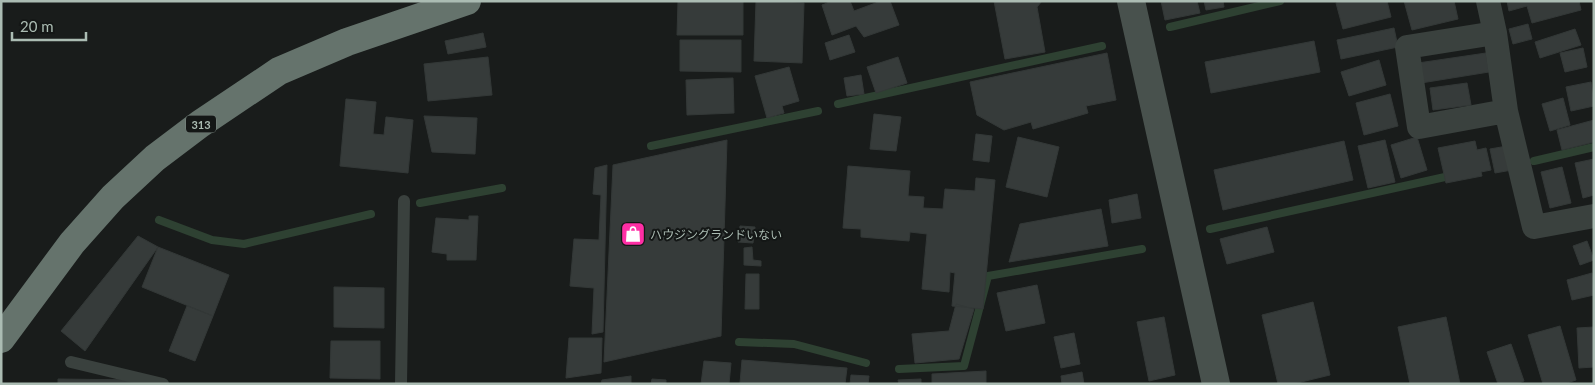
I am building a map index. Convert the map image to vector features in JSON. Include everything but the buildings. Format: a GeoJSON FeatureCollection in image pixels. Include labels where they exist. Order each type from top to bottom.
{"type":"FeatureCollection","features":[{"type":"Feature","properties":{"kind":"highway","name":"313"},"geometry":{"type":"LineString","coordinates":[[1,339],[72,243],[113,197],[155,158],[200,124],[279,71],[347,42],[467,1]]}},
{"type":"Feature","properties":{"kind":"street"},"geometry":{"type":"LineString","coordinates":[[1130,1],[1216,384]]}},
{"type":"Feature","properties":{"kind":"street"},"geometry":{"type":"LineString","coordinates":[[1488,1],[1495,32],[1506,111],[1534,227],[1594,216]]}},
{"type":"Feature","properties":{"kind":"street"},"geometry":{"type":"LineString","coordinates":[[1495,32],[1408,47],[1419,127],[1506,111]]}},
{"type":"Feature","properties":{"kind":"lane"},"geometry":{"type":"LineString","coordinates":[[401,384],[404,201]]}},
{"type":"Feature","properties":{"kind":"lane"},"geometry":{"type":"LineString","coordinates":[[70,362],[163,384]]}},
{"type":"Feature","properties":{"kind":"waterway"},"geometry":{"type":"LineString","coordinates":[[1170,27],[1280,1]]}},
{"type":"Feature","properties":{"kind":"waterway"},"geometry":{"type":"LineString","coordinates":[[838,104],[1102,46]]}},
{"type":"Feature","properties":{"kind":"waterway"},"geometry":{"type":"LineString","coordinates":[[651,146],[818,111]]}},
{"type":"Feature","properties":{"kind":"waterway"},"geometry":{"type":"LineString","coordinates":[[1534,161],[1594,147]]}},
{"type":"Feature","properties":{"kind":"waterway"},"geometry":{"type":"LineString","coordinates":[[1210,229],[1454,175]]}},
{"type":"Feature","properties":{"kind":"waterway"},"geometry":{"type":"LineString","coordinates":[[420,203],[502,188]]}},
{"type":"Feature","properties":{"kind":"waterway"},"geometry":{"type":"LineString","coordinates":[[159,220],[212,240],[244,244],[371,214]]}},
{"type":"Feature","properties":{"kind":"waterway"},"geometry":{"type":"LineString","coordinates":[[899,369],[964,366],[988,276],[1142,249]]}},
{"type":"Feature","properties":{"kind":"waterway"},"geometry":{"type":"LineString","coordinates":[[739,342],[794,344],[866,363]]}},
{"type":"Feature","properties":{"kind":"place","name":"ハウジングランドいない"},"geometry":{"type":"Point","coordinates":[633,234]}}]}
